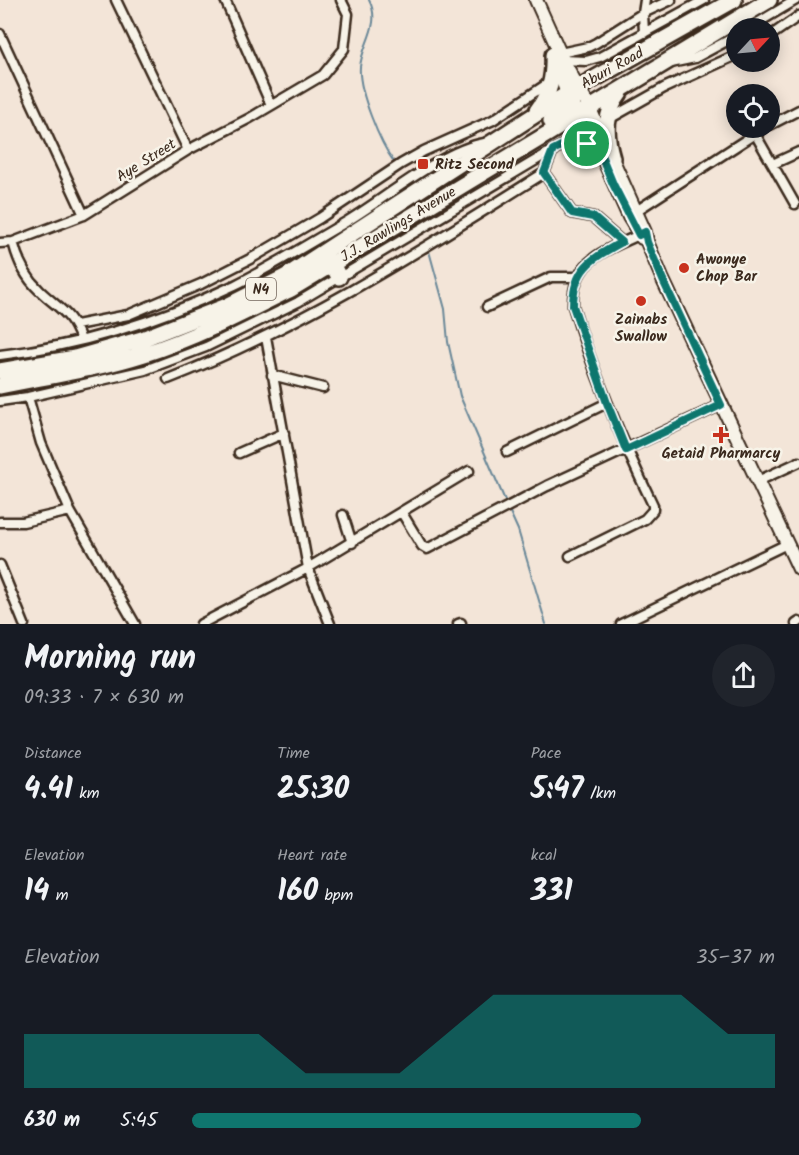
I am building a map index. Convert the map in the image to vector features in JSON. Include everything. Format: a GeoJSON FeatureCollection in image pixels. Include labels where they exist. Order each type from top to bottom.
{"type":"FeatureCollection","features":[{"type":"Feature","properties":{"kind":"highway","name":"Aburi Road"},"geometry":{"type":"LineString","coordinates":[[494,142],[533,117],[578,101],[622,63],[734,0]]}},
{"type":"Feature","properties":{"kind":"highway","name":"J.J. Rawlings Avenue"},"geometry":{"type":"LineString","coordinates":[[0,386],[77,371],[146,353],[233,319],[291,289],[336,271],[519,151],[578,101],[624,88],[769,0]]}},
{"type":"Feature","properties":{"kind":"highway"},"geometry":{"type":"LineString","coordinates":[[533,117],[546,97],[553,80],[558,52]]}},
{"type":"Feature","properties":{"kind":"highway"},"geometry":{"type":"LineString","coordinates":[[612,158],[606,138],[607,120],[614,101],[624,88]]}},
{"type":"Feature","properties":{"kind":"highway","name":"J.J. Rawlings Avenue"},"geometry":{"type":"LineString","coordinates":[[0,370],[94,353],[142,339],[182,315],[228,306],[285,277],[494,142]]}},
{"type":"Feature","properties":{"kind":"main road"},"geometry":{"type":"LineString","coordinates":[[528,0],[558,52]]}},
{"type":"Feature","properties":{"kind":"main road"},"geometry":{"type":"LineString","coordinates":[[536,0],[625,209],[644,237]]}},
{"type":"Feature","properties":{"kind":"main road"},"geometry":{"type":"LineString","coordinates":[[578,101],[612,158],[636,211],[644,237],[799,569]]}},
{"type":"Feature","properties":{"kind":"street","name":"Aye Street"},"geometry":{"type":"LineString","coordinates":[[0,243],[13,242],[84,215],[188,150],[116,0]]}},
{"type":"Feature","properties":{"kind":"street"},"geometry":{"type":"LineString","coordinates":[[225,0],[271,105]]}},
{"type":"Feature","properties":{"kind":"street"},"geometry":{"type":"LineString","coordinates":[[188,150],[323,75],[344,48],[348,14],[341,0]]}},
{"type":"Feature","properties":{"kind":"street"},"geometry":{"type":"LineString","coordinates":[[644,33],[645,0]]}},
{"type":"Feature","properties":{"kind":"street"},"geometry":{"type":"LineString","coordinates":[[558,52],[579,49],[596,43],[643,13],[671,0]]}},
{"type":"Feature","properties":{"kind":"street"},"geometry":{"type":"LineString","coordinates":[[558,52],[586,61],[600,57],[704,0]]}},
{"type":"Feature","properties":{"kind":"street"},"geometry":{"type":"LineString","coordinates":[[766,18],[796,0]]}},
{"type":"Feature","properties":{"kind":"street"},"geometry":{"type":"LineString","coordinates":[[780,29],[799,16]]}},
{"type":"Feature","properties":{"kind":"street"},"geometry":{"type":"LineString","coordinates":[[0,34],[3,50],[84,215]]}},
{"type":"Feature","properties":{"kind":"street"},"geometry":{"type":"LineString","coordinates":[[664,64],[695,58],[726,41]]}},
{"type":"Feature","properties":{"kind":"street"},"geometry":{"type":"LineString","coordinates":[[607,120],[664,88],[726,59]]}},
{"type":"Feature","properties":{"kind":"street"},"geometry":{"type":"LineString","coordinates":[[76,325],[128,315],[201,284],[252,258],[321,218],[401,164],[424,151],[493,120],[553,80]]}},
{"type":"Feature","properties":{"kind":"street"},"geometry":{"type":"LineString","coordinates":[[780,120],[799,110]]}},
{"type":"Feature","properties":{"kind":"street"},"geometry":{"type":"LineString","coordinates":[[636,211],[745,138]]}},
{"type":"Feature","properties":{"kind":"street"},"geometry":{"type":"LineString","coordinates":[[758,138],[795,204]]}},
{"type":"Feature","properties":{"kind":"street"},"geometry":{"type":"LineString","coordinates":[[0,400],[78,387],[156,366],[240,331],[336,271],[553,150],[569,142],[591,145],[596,143]]}},
{"type":"Feature","properties":{"kind":"street"},"geometry":{"type":"LineString","coordinates":[[168,379],[223,358],[351,291],[544,173],[553,150]]}},
{"type":"Feature","properties":{"kind":"street"},"geometry":{"type":"LineString","coordinates":[[773,164],[799,152]]}},
{"type":"Feature","properties":{"kind":"street"},"geometry":{"type":"LineString","coordinates":[[544,173],[572,213],[593,217],[622,242]]}},
{"type":"Feature","properties":{"kind":"street"},"geometry":{"type":"LineString","coordinates":[[570,556],[645,519],[653,510],[653,505],[626,450],[607,403],[573,306],[573,290],[577,277],[602,252],[622,242],[644,237]]}},
{"type":"Feature","properties":{"kind":"street"},"geometry":{"type":"LineString","coordinates":[[13,242],[18,262],[24,273],[39,290],[69,315],[76,325],[81,340]]}},
{"type":"Feature","properties":{"kind":"street"},"geometry":{"type":"LineString","coordinates":[[487,307],[551,277],[577,277]]}},
{"type":"Feature","properties":{"kind":"street"},"geometry":{"type":"LineString","coordinates":[[0,355],[81,340],[142,323],[182,315]]}},
{"type":"Feature","properties":{"kind":"street"},"geometry":{"type":"LineString","coordinates":[[266,336],[308,568],[330,624]]}},
{"type":"Feature","properties":{"kind":"street"},"geometry":{"type":"LineString","coordinates":[[272,375],[323,388]]}},
{"type":"Feature","properties":{"kind":"street"},"geometry":{"type":"LineString","coordinates":[[28,397],[41,443],[70,511],[135,624]]}},
{"type":"Feature","properties":{"kind":"street"},"geometry":{"type":"LineString","coordinates":[[507,452],[607,403]]}},
{"type":"Feature","properties":{"kind":"street"},"geometry":{"type":"LineString","coordinates":[[402,513],[422,546],[427,549],[548,486],[721,405]]}},
{"type":"Feature","properties":{"kind":"street"},"geometry":{"type":"LineString","coordinates":[[239,453],[284,433]]}},
{"type":"Feature","properties":{"kind":"street"},"geometry":{"type":"LineString","coordinates":[[758,481],[799,462]]}},
{"type":"Feature","properties":{"kind":"street"},"geometry":{"type":"LineString","coordinates":[[201,624],[219,620],[352,543],[469,471]]}},
{"type":"Feature","properties":{"kind":"street"},"geometry":{"type":"LineString","coordinates":[[0,522],[23,522],[70,511]]}},
{"type":"Feature","properties":{"kind":"street"},"geometry":{"type":"LineString","coordinates":[[343,515],[352,543]]}},
{"type":"Feature","properties":{"kind":"street"},"geometry":{"type":"LineString","coordinates":[[621,624],[787,543]]}},
{"type":"Feature","properties":{"kind":"street"},"geometry":{"type":"LineString","coordinates":[[0,565],[24,624]]}},
{"type":"Feature","properties":{"kind":"waterway"},"geometry":{"type":"LineString","coordinates":[[369,0],[373,18],[361,58],[360,77],[371,116],[394,162]]}},
{"type":"Feature","properties":{"kind":"waterway"},"geometry":{"type":"LineString","coordinates":[[429,251],[445,309],[448,342],[460,396],[507,505]]}},
{"type":"Feature","properties":{"kind":"waterway"},"geometry":{"type":"LineString","coordinates":[[509,510],[518,530],[546,624]]}},
{"type":"Feature","properties":{"kind":"place","name":"Ritz Second"},"geometry":{"type":"Point","coordinates":[423,164]}},
{"type":"Feature","properties":{"kind":"place","name":"Awonye Chop Bar"},"geometry":{"type":"Point","coordinates":[684,268]}},
{"type":"Feature","properties":{"kind":"place","name":"Zainabs Swallow"},"geometry":{"type":"Point","coordinates":[641,301]}},
{"type":"Feature","properties":{"kind":"place","name":"Getaid Pharmarcy"},"geometry":{"type":"Point","coordinates":[721,435]}},
{"type":"Feature","properties":{"kind":"route"},"geometry":{"type":"LineString","coordinates":[[569,142],[587,144],[596,143],[629,217],[639,235],[645,232],[663,280],[721,405],[626,450],[573,306],[573,290],[577,277],[602,252],[622,242],[593,217],[572,213],[544,173],[553,150],[569,142]]}}]}
